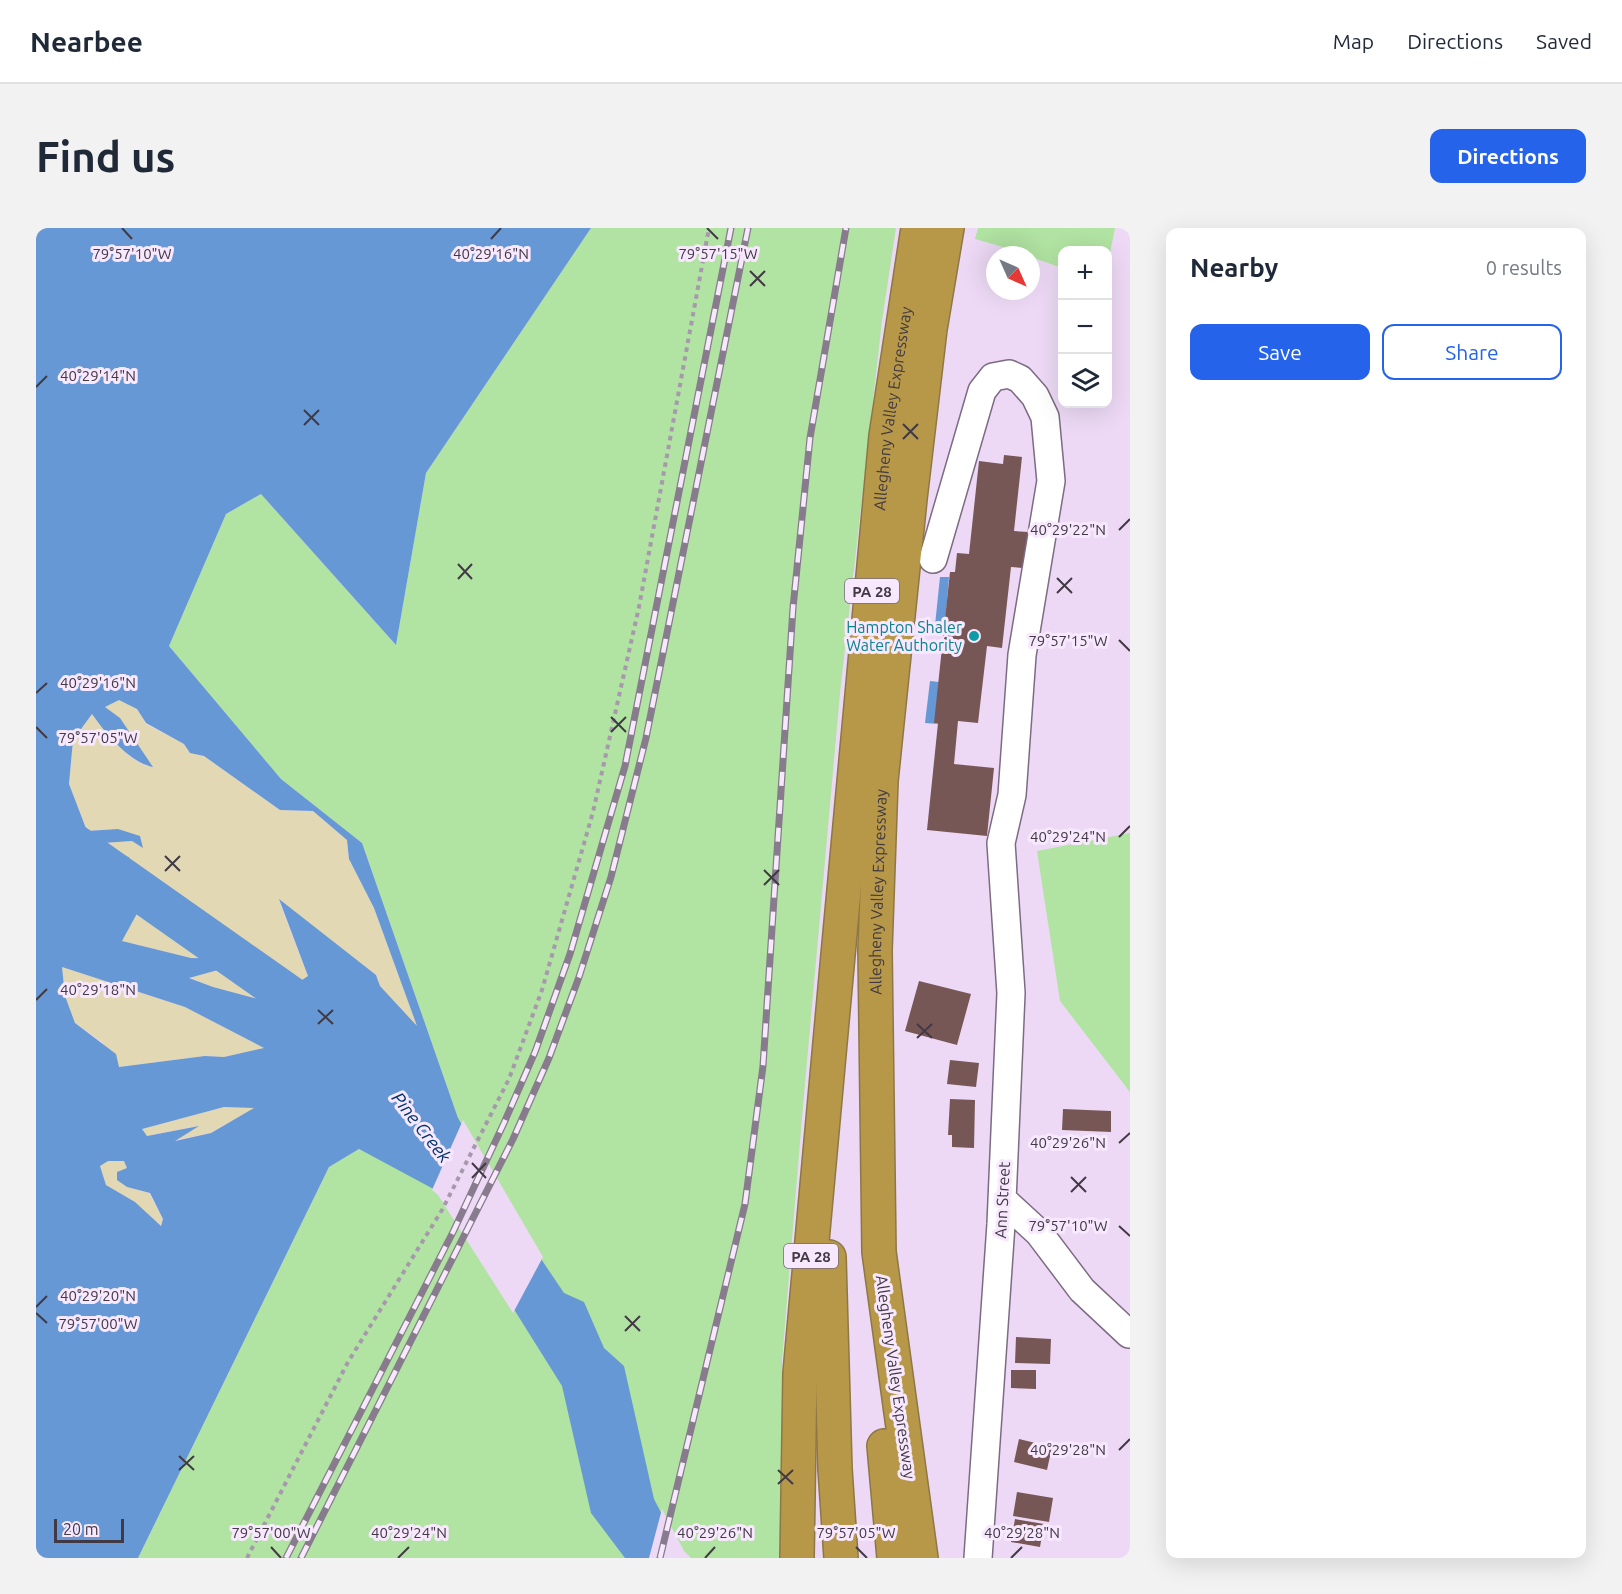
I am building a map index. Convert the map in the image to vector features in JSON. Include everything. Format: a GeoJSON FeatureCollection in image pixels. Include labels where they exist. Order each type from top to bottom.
{"type":"FeatureCollection","features":[{"type":"Feature","properties":{"kind":"highway","name":"Allegheny Valley Expressway"},"geometry":{"type":"LineString","coordinates":[[797,1558],[800,1373],[838,955],[886,436],[918,228]]}},
{"type":"Feature","properties":{"kind":"highway","name":"Allegheny Valley Expressway"},"geometry":{"type":"LineString","coordinates":[[921,1558],[879,1252],[875,950],[881,781],[910,498],[930,329],[946,228]]}},
{"type":"Feature","properties":{"kind":"highway"},"geometry":{"type":"LineString","coordinates":[[838,955],[829,1282],[841,1558]]}},
{"type":"Feature","properties":{"kind":"highway"},"geometry":{"type":"LineString","coordinates":[[879,1252],[881,1414],[894,1558]]}},
{"type":"Feature","properties":{"kind":"street","name":"Ann Street"},"geometry":{"type":"LineString","coordinates":[[933,558],[982,391],[993,377],[1009,374],[1020,379],[1035,396],[1045,417],[1051,481],[1022,655],[1012,795],[1001,843],[1011,993],[1002,1199],[978,1558]]}},
{"type":"Feature","properties":{"kind":"street"},"geometry":{"type":"LineString","coordinates":[[1002,1199],[1039,1233],[1082,1290],[1130,1334]]}},
{"type":"Feature","properties":{"kind":"path"},"geometry":{"type":"LineString","coordinates":[[248,1558],[348,1362],[442,1210],[509,1079],[542,990],[593,812],[639,608],[709,228]]}},
{"type":"Feature","properties":{"kind":"green space"},"geometry":{"type":"Polygon","coordinates":[[[591,228],[896,228],[882,321],[840,693],[802,1118],[782,1361],[783,1558],[138,1558],[329,1167],[359,1149],[423,1182],[458,1118],[362,843],[281,779],[169,646],[226,514],[261,494],[396,645],[426,473],[591,228]]]}},
{"type":"Feature","properties":{"kind":"green space"},"geometry":{"type":"Polygon","coordinates":[[[978,228],[1115,228],[1111,246],[1058,246],[1058,267],[1040,260],[1040,246],[1000,246],[975,239],[978,228]]]}},
{"type":"Feature","properties":{"kind":"green space"},"geometry":{"type":"Polygon","coordinates":[[[1130,833],[1130,1092],[1060,1001],[1037,851],[1130,833]]]}},
{"type":"Feature","properties":{"kind":"sand"},"geometry":{"type":"Polygon","coordinates":[[[119,699],[137,709],[146,724],[184,744],[190,753],[204,756],[280,810],[313,811],[347,840],[349,859],[374,908],[418,1028],[380,986],[376,975],[279,901],[308,976],[269,1002],[213,987],[188,977],[255,959],[191,958],[122,941],[93,850],[87,844],[132,841],[118,829],[87,831],[69,784],[73,740],[92,714],[126,753],[135,760],[152,767],[104,707],[119,699]]]}},
{"type":"Feature","properties":{"kind":"sand"},"geometry":{"type":"Polygon","coordinates":[[[62,967],[185,1007],[265,1048],[224,1057],[205,1056],[119,1067],[102,1042],[75,1023],[65,996],[62,967]]]}},
{"type":"Feature","properties":{"kind":"sand"},"geometry":{"type":"Polygon","coordinates":[[[224,1107],[255,1108],[210,1133],[172,1141],[197,1126],[146,1136],[141,1129],[224,1107]]]}},
{"type":"Feature","properties":{"kind":"sand"},"geometry":{"type":"Polygon","coordinates":[[[124,1160],[128,1168],[127,1187],[149,1193],[163,1219],[160,1226],[135,1202],[106,1185],[100,1166],[108,1161],[124,1160]]]}},
{"type":"Feature","properties":{"kind":"water"},"geometry":{"type":"Polygon","coordinates":[[[36,228],[591,228],[426,473],[396,645],[261,494],[226,514],[169,646],[281,779],[362,843],[458,1118],[533,1247],[564,1293],[584,1302],[604,1348],[624,1366],[654,1499],[682,1553],[688,1558],[625,1558],[591,1513],[562,1386],[441,1193],[359,1149],[329,1167],[138,1558],[36,1558],[36,228]],[[119,700],[105,707],[120,718],[153,767],[127,753],[111,738],[92,714],[73,740],[69,784],[87,831],[118,829],[140,836],[143,848],[132,841],[88,844],[93,850],[129,857],[140,908],[122,941],[191,958],[258,959],[189,978],[269,1002],[308,976],[279,899],[376,975],[380,986],[417,1026],[374,908],[349,859],[347,840],[313,811],[280,810],[204,756],[190,753],[184,744],[146,723],[137,709],[119,700]],[[62,967],[65,996],[75,1023],[116,1054],[119,1067],[205,1056],[224,1057],[264,1048],[185,1007],[62,967]],[[224,1107],[142,1129],[147,1136],[199,1126],[175,1141],[211,1133],[254,1108],[224,1107]],[[108,1161],[100,1166],[106,1185],[135,1202],[161,1226],[163,1219],[150,1193],[127,1187],[117,1180],[117,1172],[127,1168],[124,1161],[108,1161]]]}},
{"type":"Feature","properties":{"kind":"water"},"geometry":{"type":"Polygon","coordinates":[[[940,577],[949,577],[945,626],[935,625],[940,577]]]}},
{"type":"Feature","properties":{"kind":"water"},"geometry":{"type":"Polygon","coordinates":[[[930,681],[939,682],[938,724],[925,723],[930,681]]]}},
{"type":"Feature","properties":{"kind":"pier"},"geometry":{"type":"Polygon","coordinates":[[[463,1120],[543,1257],[513,1313],[438,1195],[432,1190],[463,1120]]]}},
{"type":"Feature","properties":{"kind":"pier"},"geometry":{"type":"Polygon","coordinates":[[[662,1509],[684,1551],[691,1558],[649,1558],[662,1509]]]}},
{"type":"Feature","properties":{"kind":"building","name":"Hampton Shaler Water Authority"},"geometry":{"type":"Polygon","coordinates":[[[1004,455],[1022,457],[1014,531],[1028,532],[1024,568],[1011,567],[1002,648],[987,646],[978,723],[958,721],[954,764],[994,768],[987,836],[927,830],[938,723],[934,723],[950,572],[955,572],[957,553],[969,554],[979,461],[1003,464],[1004,455]]]}},
{"type":"Feature","properties":{"kind":"building"},"geometry":{"type":"Polygon","coordinates":[[[919,981],[971,994],[957,1045],[905,1031],[919,981]]]}},
{"type":"Feature","properties":{"kind":"building"},"geometry":{"type":"Polygon","coordinates":[[[950,1060],[979,1063],[976,1087],[947,1084],[950,1060]]]}},
{"type":"Feature","properties":{"kind":"building"},"geometry":{"type":"Polygon","coordinates":[[[950,1099],[975,1100],[974,1148],[952,1147],[952,1135],[948,1135],[950,1099]]]}},
{"type":"Feature","properties":{"kind":"building"},"geometry":{"type":"Polygon","coordinates":[[[1063,1109],[1111,1111],[1111,1132],[1062,1130],[1063,1109]]]}},
{"type":"Feature","properties":{"kind":"building"},"geometry":{"type":"Polygon","coordinates":[[[1016,1337],[1051,1339],[1050,1364],[1015,1363],[1016,1337]]]}},
{"type":"Feature","properties":{"kind":"building"},"geometry":{"type":"Polygon","coordinates":[[[1011,1370],[1036,1370],[1036,1389],[1011,1388],[1011,1370]]]}},
{"type":"Feature","properties":{"kind":"building"},"geometry":{"type":"Polygon","coordinates":[[[1019,1439],[1052,1447],[1047,1470],[1014,1462],[1019,1439]]]}},
{"type":"Feature","properties":{"kind":"building"},"geometry":{"type":"Polygon","coordinates":[[[1017,1492],[1053,1498],[1049,1522],[1013,1516],[1017,1492]]]}},
{"type":"Feature","properties":{"kind":"building"},"geometry":{"type":"Polygon","coordinates":[[[1015,1519],[1044,1524],[1040,1547],[1011,1542],[1015,1519]]]}},
{"type":"Feature","properties":{"kind":"waterway","name":"Pine Creek"},"geometry":{"type":"LineString","coordinates":[[36,818],[330,1025]]}},
{"type":"Feature","properties":{"kind":"railway"},"geometry":{"type":"LineString","coordinates":[[286,1558],[453,1232],[535,1052],[570,954],[625,766],[731,228]]}},
{"type":"Feature","properties":{"kind":"railway"},"geometry":{"type":"LineString","coordinates":[[301,1558],[513,1139],[549,1058],[579,977],[611,877],[646,738],[748,228]]}},
{"type":"Feature","properties":{"kind":"railway"},"geometry":{"type":"LineString","coordinates":[[660,1558],[745,1204],[763,1066],[793,608],[810,438],[846,228]]}},
{"type":"Feature","properties":{"kind":"place","name":"Hampton Shaler Water Authority"},"geometry":{"type":"Point","coordinates":[974,636]}}]}
